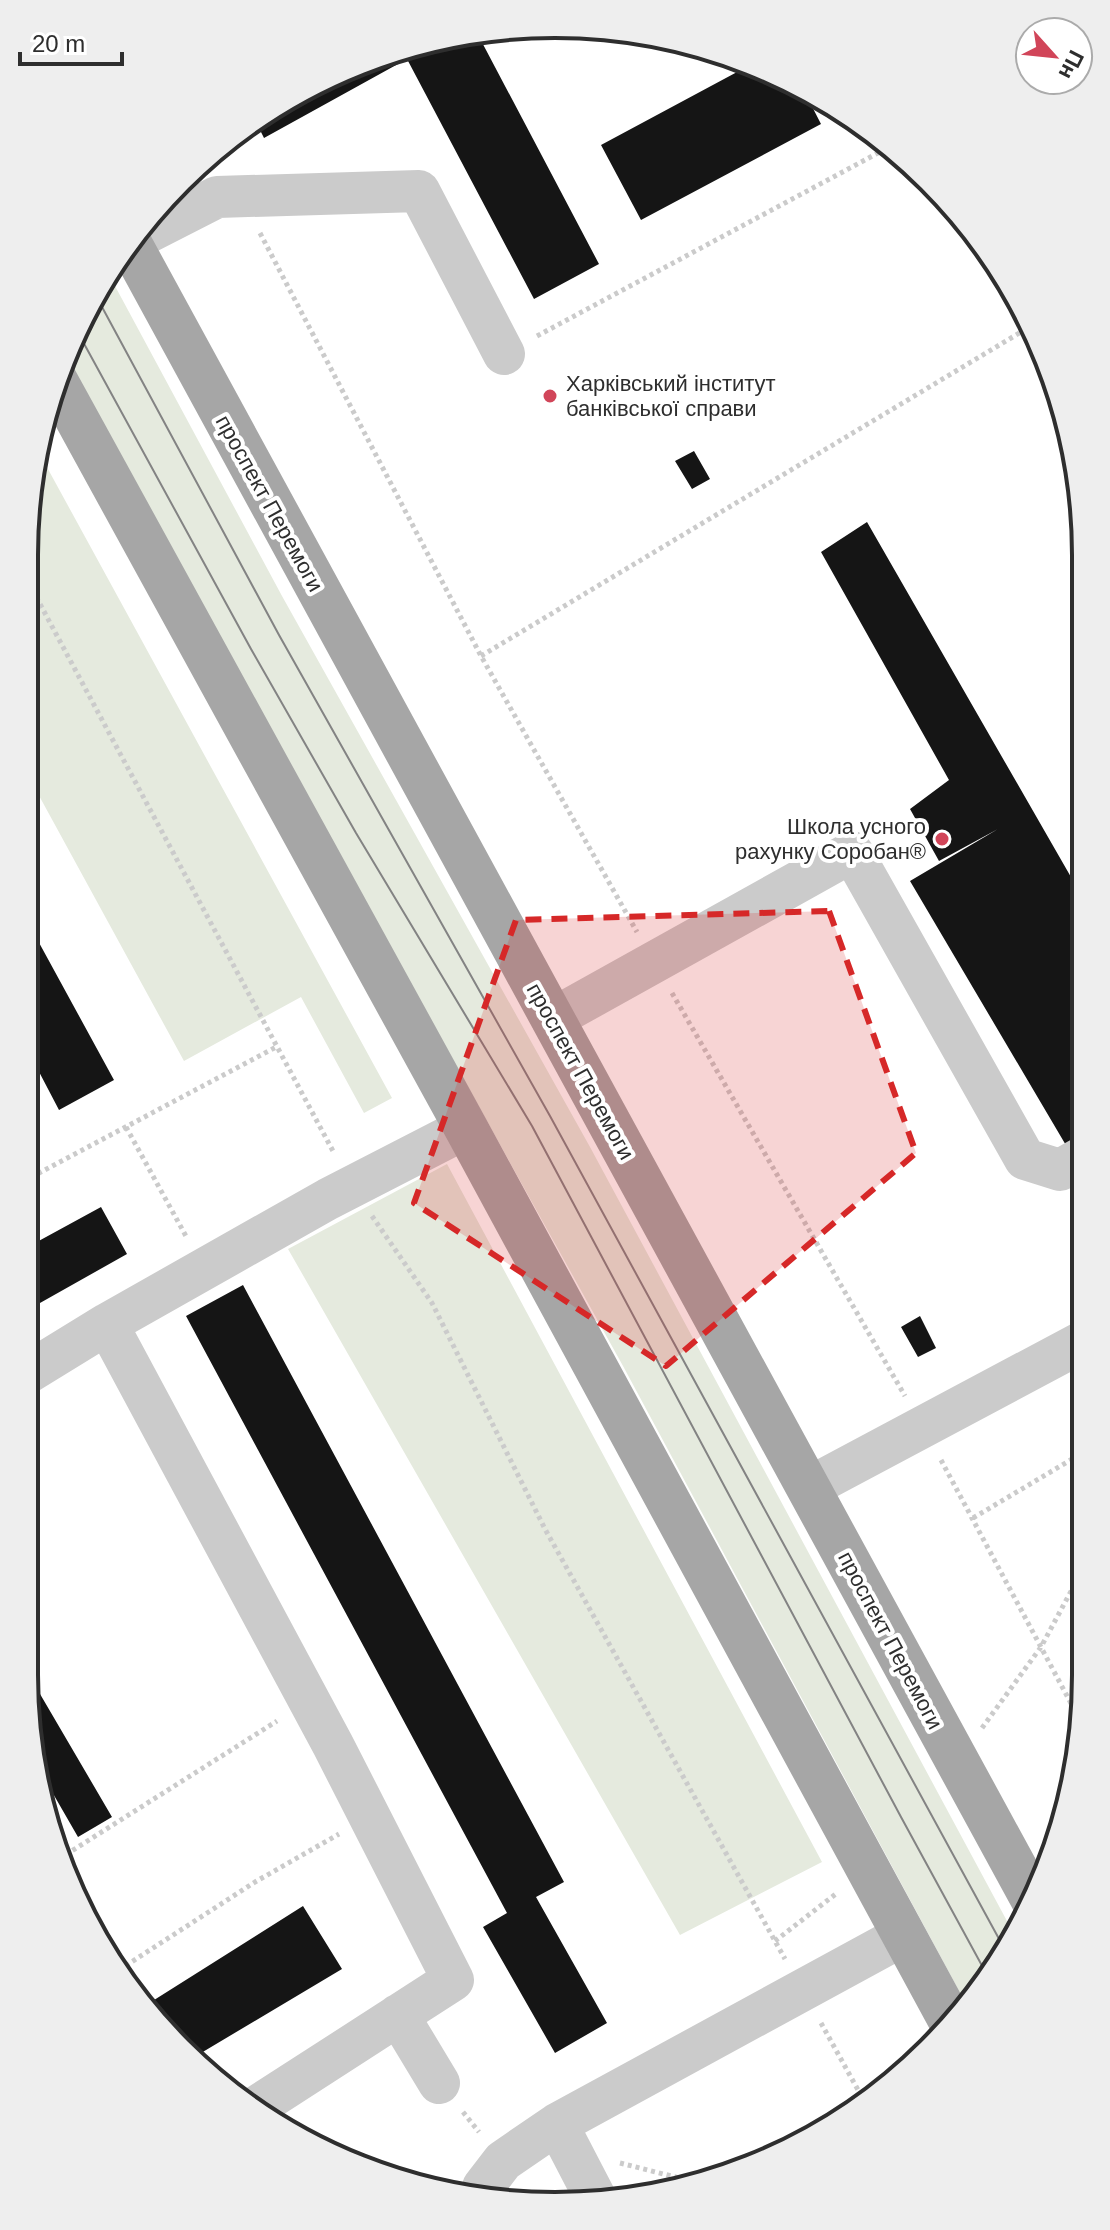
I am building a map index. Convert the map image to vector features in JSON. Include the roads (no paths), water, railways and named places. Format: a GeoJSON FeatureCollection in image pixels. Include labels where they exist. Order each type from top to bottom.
{"type":"FeatureCollection","features":[{"type":"Feature","properties":{"kind":"main road","name":"проспект Перемоги"},"geometry":{"type":"LineString","coordinates":[[136,253],[1026,1888]]}},
{"type":"Feature","properties":{"kind":"main road"},"geometry":{"type":"LineString","coordinates":[[63,395],[946,2013]]}},
{"type":"Feature","properties":{"kind":"lane"},"geometry":{"type":"LineString","coordinates":[[154,228],[217,197],[419,191],[504,354]]}},
{"type":"Feature","properties":{"kind":"lane"},"geometry":{"type":"LineString","coordinates":[[552,1019],[852,852],[1025,1159],[1060,1170],[1072,1163]]}},
{"type":"Feature","properties":{"kind":"lane"},"geometry":{"type":"LineString","coordinates":[[38,1366],[107,1324],[352,1187],[466,1128]]}},
{"type":"Feature","properties":{"kind":"lane"},"geometry":{"type":"LineString","coordinates":[[107,1324],[309,1701],[453,1980],[264,2102]]}},
{"type":"Feature","properties":{"kind":"lane"},"geometry":{"type":"LineString","coordinates":[[810,1487],[1072,1347]]}},
{"type":"Feature","properties":{"kind":"lane"},"geometry":{"type":"LineString","coordinates":[[483,2187],[503,2161],[557,2124],[902,1936]]}},
{"type":"Feature","properties":{"kind":"lane"},"geometry":{"type":"LineString","coordinates":[[398,2015],[439,2083]]}},
{"type":"Feature","properties":{"kind":"lane"},"geometry":{"type":"LineString","coordinates":[[557,2124],[591,2191]]}},
{"type":"Feature","properties":{"kind":"tram line"},"geometry":{"type":"LineString","coordinates":[[102,306],[279,635],[550,1116],[999,1940]]}},
{"type":"Feature","properties":{"kind":"tram line"},"geometry":{"type":"LineString","coordinates":[[83,343],[356,833],[532,1126],[982,1966]]}},
{"type":"Feature","properties":{"kind":"place","name":"Харківський інститут банківської справи"},"geometry":{"type":"Point","coordinates":[550,396]}},
{"type":"Feature","properties":{"kind":"place","name":"Школа усного рахунку Соробан®"},"geometry":{"type":"Point","coordinates":[942,839]}}]}
